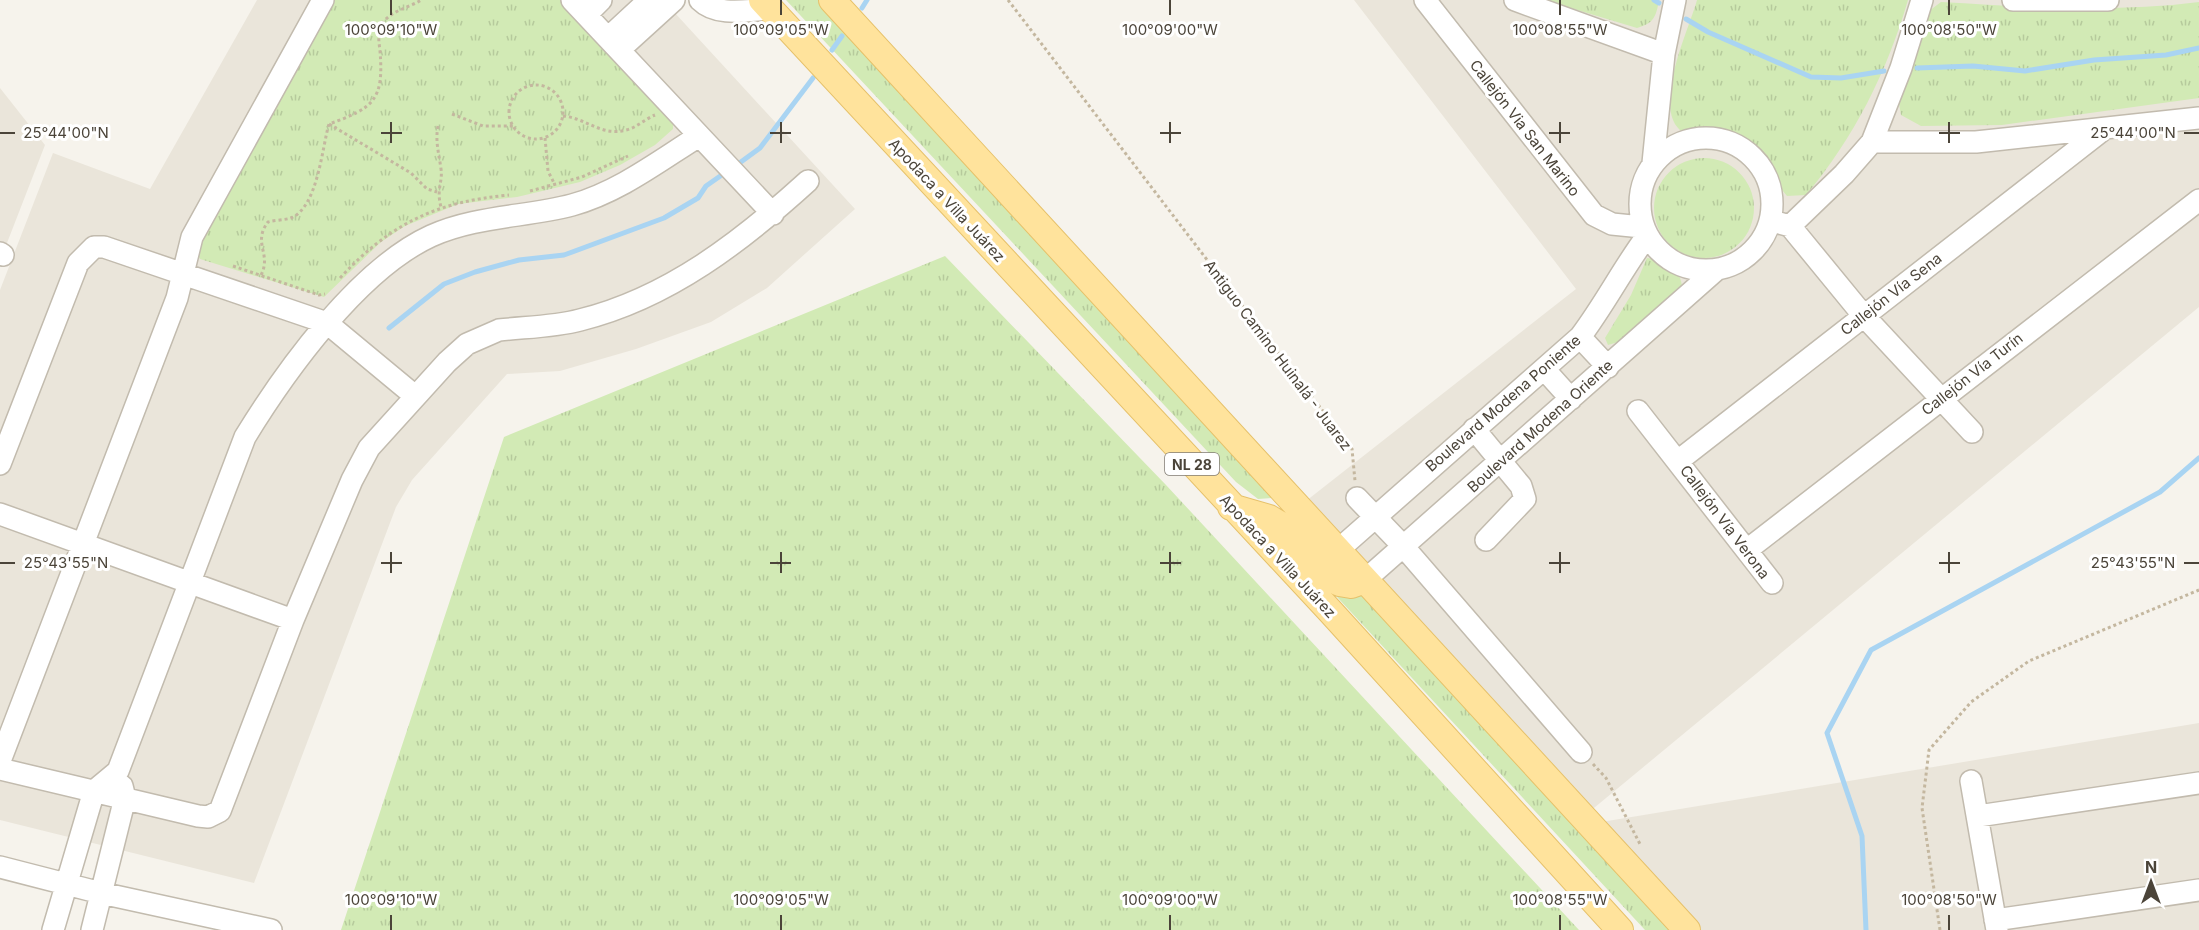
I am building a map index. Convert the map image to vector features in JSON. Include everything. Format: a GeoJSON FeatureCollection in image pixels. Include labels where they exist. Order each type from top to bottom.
{"type":"FeatureCollection","features":[{"type":"Feature","properties":{"kind":"main road","name":"NL 28"},"geometry":{"type":"LineString","coordinates":[[832,0],[1687,930]]}},
{"type":"Feature","properties":{"kind":"main road","name":"Apodaca a Villa Juárez"},"geometry":{"type":"LineString","coordinates":[[767,5],[1330,611],[1620,930]]}},
{"type":"Feature","properties":{"kind":"main road"},"geometry":{"type":"LineString","coordinates":[[1231,507],[1269,518],[1284,527],[1339,583],[1351,585],[1365,580]]}},
{"type":"Feature","properties":{"kind":"street"},"geometry":{"type":"LineString","coordinates":[[0,761],[177,298],[192,237],[323,0]]}},
{"type":"Feature","properties":{"kind":"street"},"geometry":{"type":"LineString","coordinates":[[613,44],[649,0]]}},
{"type":"Feature","properties":{"kind":"street"},"geometry":{"type":"LineString","coordinates":[[613,44],[674,0]]}},
{"type":"Feature","properties":{"kind":"street"},"geometry":{"type":"LineString","coordinates":[[700,0],[707,7],[719,10],[767,5]]}},
{"type":"Feature","properties":{"kind":"street","name":"Callejón Via San Marino"},"geometry":{"type":"LineString","coordinates":[[1425,0],[1594,215],[1612,224],[1645,232]]}},
{"type":"Feature","properties":{"kind":"street"},"geometry":{"type":"LineString","coordinates":[[1515,0],[1665,54]]}},
{"type":"Feature","properties":{"kind":"street"},"geometry":{"type":"LineString","coordinates":[[1675,0],[1665,54],[1653,163],[1641,189],[1639,202],[1645,232],[1655,247],[1671,262],[1692,270],[1715,271],[1736,265],[1753,252],[1766,235],[1844,174],[1872,141],[1897,79],[1922,0]]}},
{"type":"Feature","properties":{"kind":"street"},"geometry":{"type":"LineString","coordinates":[[2013,0],[2108,0]]}},
{"type":"Feature","properties":{"kind":"street"},"geometry":{"type":"LineString","coordinates":[[582,3],[613,44],[773,214]]}},
{"type":"Feature","properties":{"kind":"street"},"geometry":{"type":"LineString","coordinates":[[1872,141],[1976,142],[2199,118]]}},
{"type":"Feature","properties":{"kind":"street","name":"Callejón Vía Sena"},"geometry":{"type":"LineString","coordinates":[[1678,461],[2104,129]]}},
{"type":"Feature","properties":{"kind":"street"},"geometry":{"type":"LineString","coordinates":[[53,930],[94,791],[118,771],[245,436],[270,396],[327,323],[383,267],[405,250],[457,226],[572,205],[597,196],[699,136]]}},
{"type":"Feature","properties":{"kind":"street"},"geometry":{"type":"LineString","coordinates":[[1653,163],[1671,148],[1692,139],[1716,138],[1738,146],[1756,160],[1769,180],[1781,224],[1972,432]]}},
{"type":"Feature","properties":{"kind":"street"},"geometry":{"type":"LineString","coordinates":[[0,769],[198,816],[208,817],[220,811],[293,620],[352,480],[369,448],[415,396],[466,344],[499,330],[581,320],[672,285],[720,254],[773,214],[808,182]]}},
{"type":"Feature","properties":{"kind":"street","name":"Callejón Vía Turín"},"geometry":{"type":"LineString","coordinates":[[1747,550],[1940,398],[2199,201]]}},
{"type":"Feature","properties":{"kind":"street","name":"Boulevard Modena Poniente"},"geometry":{"type":"LineString","coordinates":[[1337,551],[1580,337],[1604,306],[1645,232]]}},
{"type":"Feature","properties":{"kind":"street"},"geometry":{"type":"LineString","coordinates":[[0,465],[78,263],[94,247],[104,247],[184,273],[327,323],[415,396]]}},
{"type":"Feature","properties":{"kind":"street","name":"Boulevard Modena Oriente"},"geometry":{"type":"LineString","coordinates":[[1365,580],[1715,271]]}},
{"type":"Feature","properties":{"kind":"street"},"geometry":{"type":"LineString","coordinates":[[1580,337],[1608,367]]}},
{"type":"Feature","properties":{"kind":"street"},"geometry":{"type":"LineString","coordinates":[[1544,369],[1571,399]]}},
{"type":"Feature","properties":{"kind":"street","name":"Callejón Vía Verona"},"geometry":{"type":"LineString","coordinates":[[1638,411],[1772,583]]}},
{"type":"Feature","properties":{"kind":"street"},"geometry":{"type":"LineString","coordinates":[[1474,429],[1521,486],[1525,499],[1486,540]]}},
{"type":"Feature","properties":{"kind":"street"},"geometry":{"type":"LineString","coordinates":[[1357,498],[1403,546],[1581,752]]}},
{"type":"Feature","properties":{"kind":"street"},"geometry":{"type":"LineString","coordinates":[[0,514],[293,620]]}},
{"type":"Feature","properties":{"kind":"street"},"geometry":{"type":"LineString","coordinates":[[92,930],[125,798],[118,771]]}},
{"type":"Feature","properties":{"kind":"street"},"geometry":{"type":"LineString","coordinates":[[1971,781],[1996,925],[2199,890]]}},
{"type":"Feature","properties":{"kind":"street"},"geometry":{"type":"LineString","coordinates":[[1978,816],[2199,783]]}},
{"type":"Feature","properties":{"kind":"street"},"geometry":{"type":"LineString","coordinates":[[0,867],[101,893],[271,930]]}},
{"type":"Feature","properties":{"kind":"path"},"geometry":{"type":"LineString","coordinates":[[329,124],[359,113],[376,96],[381,85],[381,27],[389,15],[421,0]]}},
{"type":"Feature","properties":{"kind":"path","name":"Antiguo Camino Huinalá - Juarez"},"geometry":{"type":"LineString","coordinates":[[1008,0],[1352,449],[1357,498]]}},
{"type":"Feature","properties":{"kind":"path"},"geometry":{"type":"LineString","coordinates":[[530,86],[547,87],[556,93],[563,106],[563,116],[555,132],[545,138],[525,137],[513,126],[509,113],[512,100],[520,90],[530,86]]}},
{"type":"Feature","properties":{"kind":"path"},"geometry":{"type":"LineString","coordinates":[[563,116],[580,119],[601,131],[615,133],[629,130],[645,119],[663,113]]}},
{"type":"Feature","properties":{"kind":"path"},"geometry":{"type":"LineString","coordinates":[[452,114],[483,126],[513,126]]}},
{"type":"Feature","properties":{"kind":"path"},"geometry":{"type":"LineString","coordinates":[[329,124],[411,173],[427,189],[437,192]]}},
{"type":"Feature","properties":{"kind":"path"},"geometry":{"type":"LineString","coordinates":[[261,275],[266,262],[260,235],[268,222],[291,218],[305,206],[317,176],[329,124]]}},
{"type":"Feature","properties":{"kind":"path"},"geometry":{"type":"LineString","coordinates":[[438,126],[436,135],[441,175],[437,192],[441,207]]}},
{"type":"Feature","properties":{"kind":"path"},"geometry":{"type":"LineString","coordinates":[[545,138],[548,171],[555,185]]}},
{"type":"Feature","properties":{"kind":"path"},"geometry":{"type":"LineString","coordinates":[[525,192],[582,177],[629,155]]}},
{"type":"Feature","properties":{"kind":"path"},"geometry":{"type":"LineString","coordinates":[[333,286],[385,236],[441,207],[474,198],[516,194]]}},
{"type":"Feature","properties":{"kind":"path"},"geometry":{"type":"LineString","coordinates":[[233,266],[319,295],[326,292]]}},
{"type":"Feature","properties":{"kind":"path"},"geometry":{"type":"LineString","coordinates":[[1940,930],[1922,808],[1929,750],[1971,702],[2029,661],[2199,590]]}},
{"type":"Feature","properties":{"kind":"path"},"geometry":{"type":"LineString","coordinates":[[1581,752],[1606,778],[1639,840],[1641,849]]}},
{"type":"Feature","properties":{"kind":"shaded area"},"geometry":{"type":"Polygon","coordinates":[[[257,0],[663,0],[855,209],[767,288],[711,322],[636,349],[560,371],[507,374],[412,480],[396,507],[254,883],[0,820],[0,290],[53,153],[150,189],[257,0]]]}},
{"type":"Feature","properties":{"kind":"shaded area"},"geometry":{"type":"Polygon","coordinates":[[[1354,0],[2199,0],[2199,307],[1571,827],[2199,723],[2199,930],[1666,930],[1278,523],[1576,289],[1354,0]]]}},
{"type":"Feature","properties":{"kind":"shaded area"},"geometry":{"type":"Polygon","coordinates":[[[0,88],[45,145],[0,261],[0,88]]]}},
{"type":"Feature","properties":{"kind":"green space"},"geometry":{"type":"Polygon","coordinates":[[[329,0],[562,0],[673,121],[673,129],[655,145],[620,165],[580,182],[517,197],[458,204],[405,226],[381,242],[324,297],[200,259],[194,248],[329,0]]]}},
{"type":"Feature","properties":{"kind":"green space"},"geometry":{"type":"Polygon","coordinates":[[[786,0],[819,0],[1273,498],[1258,499],[1236,482],[786,0]]]}},
{"type":"Feature","properties":{"kind":"green space"},"geometry":{"type":"Polygon","coordinates":[[[1544,0],[1659,0],[1653,18],[1647,24],[1637,28],[1544,0]]]}},
{"type":"Feature","properties":{"kind":"green space"},"geometry":{"type":"Polygon","coordinates":[[[1697,0],[1908,0],[1890,53],[1867,103],[1839,151],[1806,195],[1787,196],[1758,153],[1743,141],[1724,135],[1684,133],[1674,122],[1670,108],[1674,70],[1697,0]]]}},
{"type":"Feature","properties":{"kind":"green space"},"geometry":{"type":"Polygon","coordinates":[[[1941,2],[2102,8],[2199,2],[2199,98],[2002,125],[1921,126],[1901,115],[1898,98],[1929,11],[1941,2]]]}},
{"type":"Feature","properties":{"kind":"green space"},"geometry":{"type":"Polygon","coordinates":[[[1704,158],[1723,162],[1739,173],[1750,189],[1754,208],[1750,227],[1739,243],[1723,254],[1704,258],[1685,254],[1669,243],[1658,227],[1654,208],[1658,189],[1669,173],[1685,162],[1704,158]]]}},
{"type":"Feature","properties":{"kind":"green space"},"geometry":{"type":"Polygon","coordinates":[[[945,256],[1166,485],[1579,930],[341,930],[504,437],[945,256]]]}},
{"type":"Feature","properties":{"kind":"green space"},"geometry":{"type":"Polygon","coordinates":[[[1647,258],[1667,264],[1677,272],[1682,291],[1618,342],[1608,345],[1605,338],[1631,295],[1647,258]]]}},
{"type":"Feature","properties":{"kind":"green space"},"geometry":{"type":"Polygon","coordinates":[[[1289,545],[1366,591],[1677,930],[1645,930],[1289,545]]]}},
{"type":"Feature","properties":{"kind":"waterway"},"geometry":{"type":"LineString","coordinates":[[862,8],[867,0]]}},
{"type":"Feature","properties":{"kind":"waterway"},"geometry":{"type":"LineString","coordinates":[[1654,0],[1659,3]]}},
{"type":"Feature","properties":{"kind":"waterway"},"geometry":{"type":"LineString","coordinates":[[1686,19],[1708,32],[1811,77],[1841,78],[1884,71]]}},
{"type":"Feature","properties":{"kind":"waterway"},"geometry":{"type":"LineString","coordinates":[[832,50],[842,36]]}},
{"type":"Feature","properties":{"kind":"waterway"},"geometry":{"type":"LineString","coordinates":[[1917,68],[1973,66],[2025,71],[2094,60],[2166,55],[2199,48]]}},
{"type":"Feature","properties":{"kind":"waterway"},"geometry":{"type":"LineString","coordinates":[[734,167],[760,148],[813,78]]}},
{"type":"Feature","properties":{"kind":"waterway"},"geometry":{"type":"LineString","coordinates":[[389,328],[444,284],[475,272],[519,260],[564,255],[664,218],[698,198],[706,186],[726,172]]}},
{"type":"Feature","properties":{"kind":"waterway"},"geometry":{"type":"LineString","coordinates":[[1866,930],[1862,836],[1827,733],[1871,650],[2160,492],[2199,458]]}}]}
